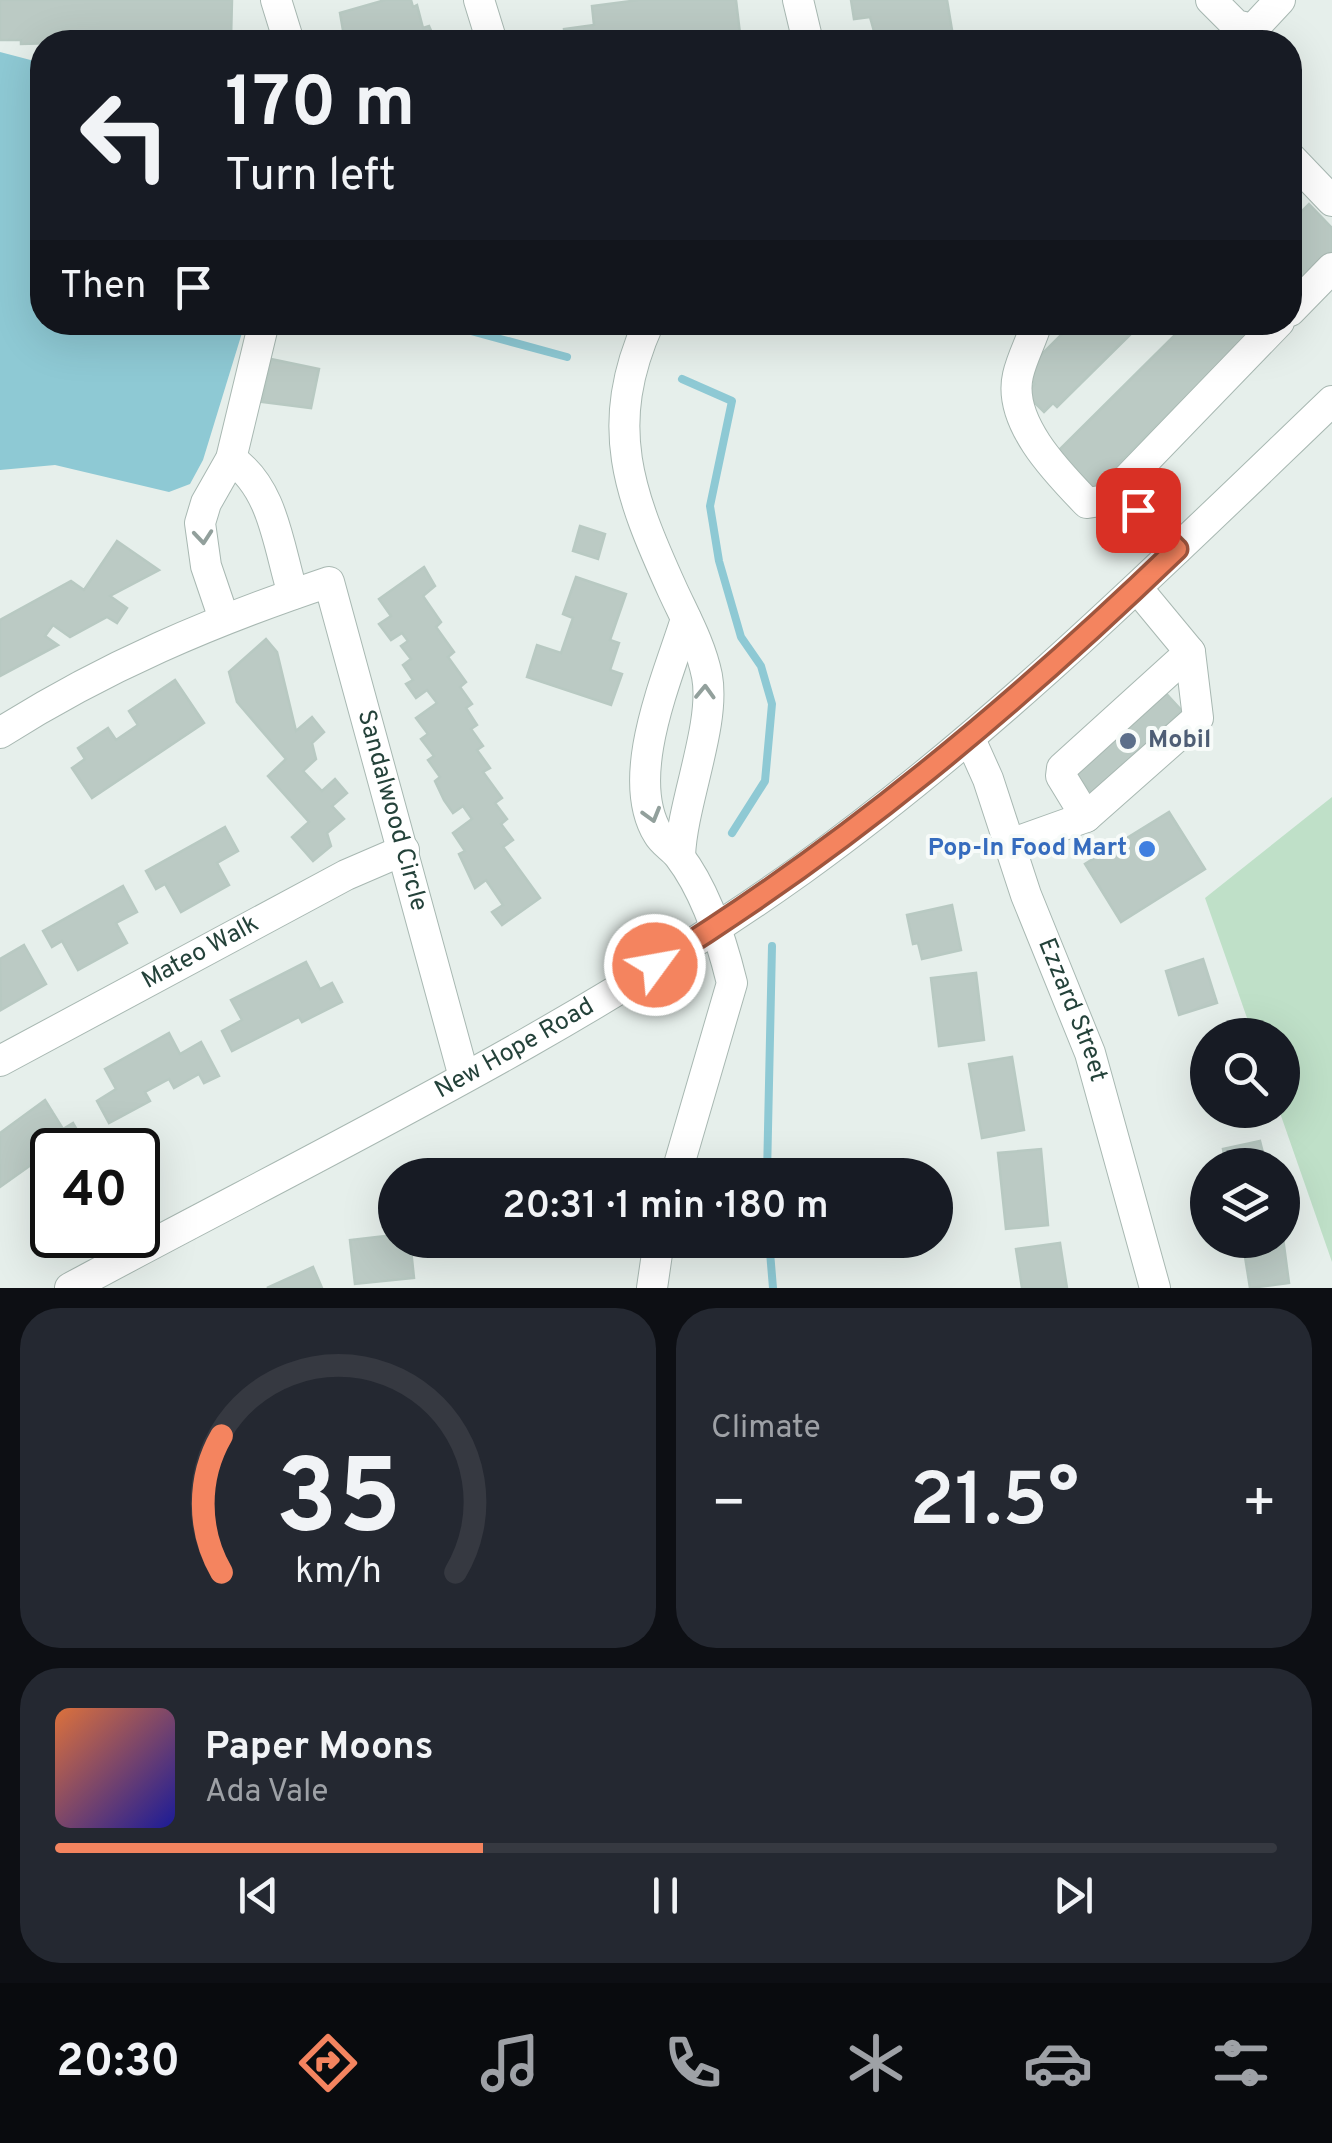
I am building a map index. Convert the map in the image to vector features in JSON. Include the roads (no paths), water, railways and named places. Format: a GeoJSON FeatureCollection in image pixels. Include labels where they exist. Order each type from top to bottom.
{"type":"FeatureCollection","features":[{"type":"Feature","properties":{"kind":"street"},"geometry":{"type":"LineString","coordinates":[[276,0],[285,30]]}},
{"type":"Feature","properties":{"kind":"street"},"geometry":{"type":"LineString","coordinates":[[479,0],[488,30]]}},
{"type":"Feature","properties":{"kind":"street"},"geometry":{"type":"LineString","coordinates":[[798,0],[805,30]]}},
{"type":"Feature","properties":{"kind":"street"},"geometry":{"type":"LineString","coordinates":[[1211,0],[1236,25],[1253,29],[1280,0]]}},
{"type":"Feature","properties":{"kind":"street"},"geometry":{"type":"LineString","coordinates":[[1302,170],[1332,201]]}},
{"type":"Feature","properties":{"kind":"street"},"geometry":{"type":"LineString","coordinates":[[1302,299],[1332,268]]}},
{"type":"Feature","properties":{"kind":"street"},"geometry":{"type":"LineString","coordinates":[[224,619],[206,566],[200,523],[206,503],[230,459],[261,335]]}},
{"type":"Feature","properties":{"kind":"street"},"geometry":{"type":"LineString","coordinates":[[644,335],[626,386],[624,462],[642,522],[686,620],[708,681],[699,751],[682,817],[680,856]]}},
{"type":"Feature","properties":{"kind":"street"},"geometry":{"type":"LineString","coordinates":[[1033,335],[1016,378],[1030,431],[1054,470],[1087,503],[1107,500],[1266,335]]}},
{"type":"Feature","properties":{"kind":"street","name":"New Hope Road"},"geometry":{"type":"LineString","coordinates":[[70,1288],[552,1029],[714,928],[857,829],[970,740],[1137,588],[1332,401]]}},
{"type":"Feature","properties":{"kind":"street"},"geometry":{"type":"LineString","coordinates":[[230,459],[253,474],[266,500],[294,594]]}},
{"type":"Feature","properties":{"kind":"street"},"geometry":{"type":"LineString","coordinates":[[1118,489],[1177,549]]}},
{"type":"Feature","properties":{"kind":"street","name":"Sandalwood Circle"},"geometry":{"type":"LineString","coordinates":[[0,733],[112,667],[224,619],[328,582],[464,1077]]}},
{"type":"Feature","properties":{"kind":"street"},"geometry":{"type":"LineString","coordinates":[[1010,844],[1086,817],[1198,718],[1190,652],[1137,588]]}},
{"type":"Feature","properties":{"kind":"street"},"geometry":{"type":"LineString","coordinates":[[681,1158],[732,983],[714,928],[680,856],[657,834],[646,795],[649,743],[686,620]]}},
{"type":"Feature","properties":{"kind":"street"},"geometry":{"type":"LineString","coordinates":[[1086,817],[1061,776],[1062,768],[1190,652]]}},
{"type":"Feature","properties":{"kind":"street","name":"Ezzard Street"},"geometry":{"type":"LineString","coordinates":[[970,740],[1026,895],[1090,1053],[1155,1288]]}},
{"type":"Feature","properties":{"kind":"street"},"geometry":{"type":"LineString","coordinates":[[649,743],[699,751]]}},
{"type":"Feature","properties":{"kind":"street","name":"Mateo Walk"},"geometry":{"type":"LineString","coordinates":[[0,1062],[330,884],[404,850]]}},
{"type":"Feature","properties":{"kind":"street"},"geometry":{"type":"LineString","coordinates":[[652,1288],[656,1258]]}},
{"type":"Feature","properties":{"kind":"water"},"geometry":{"type":"Polygon","coordinates":[[[0,52],[30,60],[30,335],[241,335],[203,460],[190,484],[169,492],[55,465],[0,470],[0,52]]]}},
{"type":"Feature","properties":{"kind":"waterway"},"geometry":{"type":"LineString","coordinates":[[486,335],[567,357]]}},
{"type":"Feature","properties":{"kind":"waterway"},"geometry":{"type":"LineString","coordinates":[[682,379],[732,401],[710,506],[719,561],[741,637],[761,666],[772,704],[765,781],[732,833]]}},
{"type":"Feature","properties":{"kind":"waterway"},"geometry":{"type":"LineString","coordinates":[[767,1158],[772,946]]}},
{"type":"Feature","properties":{"kind":"waterway"},"geometry":{"type":"LineString","coordinates":[[770,1258],[773,1288]]}},
{"type":"Feature","properties":{"kind":"place","name":"Mobil"},"geometry":{"type":"Point","coordinates":[1128,741]}},
{"type":"Feature","properties":{"kind":"place","name":"Pop-In Food Mart"},"geometry":{"type":"Point","coordinates":[1147,849]}}]}
